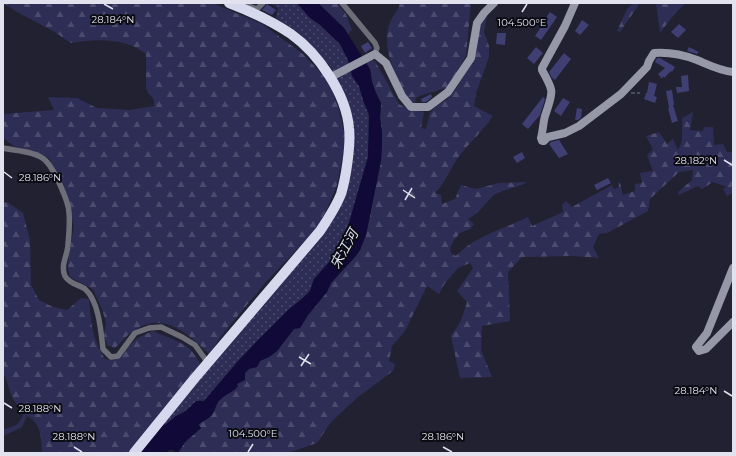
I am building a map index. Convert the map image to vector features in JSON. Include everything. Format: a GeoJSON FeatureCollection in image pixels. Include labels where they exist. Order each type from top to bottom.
{"type":"FeatureCollection","features":[{"type":"Feature","properties":{"kind":"highway"},"geometry":{"type":"LineString","coordinates":[[134,453],[320,231],[331,214],[341,193],[349,150],[349,127],[344,107],[331,77],[310,51],[292,35],[264,18],[233,3]]}},
{"type":"Feature","properties":{"kind":"street"},"geometry":{"type":"LineString","coordinates":[[233,3],[257,8],[263,3]]}},
{"type":"Feature","properties":{"kind":"street"},"geometry":{"type":"LineString","coordinates":[[342,3],[375,43],[377,48],[376,54]]}},
{"type":"Feature","properties":{"kind":"street"},"geometry":{"type":"LineString","coordinates":[[376,54],[386,63],[405,101],[410,107],[428,107],[448,92],[466,67],[471,58],[477,23],[494,3]]}},
{"type":"Feature","properties":{"kind":"street"},"geometry":{"type":"LineString","coordinates":[[575,3],[565,26],[542,68],[550,85],[552,97],[543,124],[541,138],[544,141],[548,137],[565,134],[579,126],[621,94],[647,67],[654,53],[675,54],[696,60],[723,71],[733,72]]}},
{"type":"Feature","properties":{"kind":"street"},"geometry":{"type":"LineString","coordinates":[[331,77],[376,54]]}},
{"type":"Feature","properties":{"kind":"street"},"geometry":{"type":"LineString","coordinates":[[3,148],[32,154],[46,161],[56,176],[70,212],[68,246],[63,265],[65,276],[68,280],[79,285],[91,294],[98,314],[103,349],[106,354],[111,357],[118,356],[135,333],[161,326],[182,336],[195,345],[208,363]]}},
{"type":"Feature","properties":{"kind":"street"},"geometry":{"type":"LineString","coordinates":[[733,268],[707,332],[696,347],[700,351],[706,349],[733,322]]}},
{"type":"Feature","properties":{"kind":"green space"},"geometry":{"type":"Polygon","coordinates":[[[3,3],[212,3],[262,24],[303,54],[329,82],[339,110],[346,140],[337,185],[327,209],[315,230],[266,282],[222,335],[209,354],[200,345],[181,331],[172,326],[161,323],[150,323],[139,327],[128,335],[115,348],[107,345],[104,336],[106,323],[102,309],[93,289],[70,277],[68,262],[74,226],[67,195],[49,158],[15,147],[3,138],[3,114],[54,110],[48,97],[77,98],[97,108],[130,110],[154,106],[154,100],[146,89],[146,54],[138,48],[120,42],[100,40],[71,43],[53,31],[3,3]]]}},
{"type":"Feature","properties":{"kind":"green space"},"geometry":{"type":"Polygon","coordinates":[[[270,3],[297,3],[310,18],[319,24],[340,44],[348,60],[352,76],[359,86],[370,120],[368,157],[346,233],[348,239],[340,258],[331,264],[329,263],[314,279],[310,291],[259,339],[204,401],[200,400],[165,425],[164,424],[177,407],[305,251],[346,185],[347,102],[337,78],[331,67],[296,31],[276,18],[278,8],[270,3]]]}},
{"type":"Feature","properties":{"kind":"green space"},"geometry":{"type":"Polygon","coordinates":[[[318,3],[337,3],[346,14],[352,30],[348,34],[344,28],[318,3]]]}},
{"type":"Feature","properties":{"kind":"green space"},"geometry":{"type":"Polygon","coordinates":[[[400,3],[471,3],[466,55],[454,78],[446,88],[419,96],[416,98],[415,103],[410,102],[407,99],[391,63],[387,45],[389,25],[400,3]]]}},
{"type":"Feature","properties":{"kind":"green space"},"geometry":{"type":"Polygon","coordinates":[[[633,3],[640,3],[620,32],[617,31],[627,9],[633,3]]]}},
{"type":"Feature","properties":{"kind":"green space"},"geometry":{"type":"Polygon","coordinates":[[[656,3],[686,3],[676,12],[660,33],[656,3]]]}},
{"type":"Feature","properties":{"kind":"green space"},"geometry":{"type":"Polygon","coordinates":[[[489,11],[484,32],[489,46],[489,57],[476,93],[474,106],[493,116],[457,159],[435,193],[441,195],[442,204],[455,199],[461,185],[476,189],[499,183],[527,182],[494,195],[479,211],[468,219],[474,224],[470,229],[460,233],[454,240],[450,248],[451,253],[456,256],[472,243],[481,238],[528,217],[532,226],[563,212],[562,205],[566,201],[572,207],[612,185],[614,189],[619,187],[618,182],[620,183],[623,195],[635,191],[635,184],[642,183],[640,173],[653,171],[647,155],[653,149],[646,136],[659,132],[667,144],[673,139],[678,150],[682,141],[682,118],[693,112],[690,130],[703,131],[704,127],[713,127],[714,145],[723,144],[727,152],[733,152],[733,193],[727,196],[723,189],[727,187],[713,182],[702,189],[698,186],[679,195],[678,192],[692,180],[693,170],[679,172],[650,199],[648,211],[607,233],[599,234],[593,247],[599,258],[572,256],[522,257],[508,272],[510,321],[482,326],[481,350],[492,377],[460,378],[451,336],[461,321],[467,302],[457,291],[473,268],[470,263],[458,268],[445,283],[439,294],[427,286],[405,331],[392,346],[389,361],[395,364],[393,371],[358,397],[331,422],[317,443],[288,453],[177,453],[185,442],[201,428],[199,424],[212,415],[216,403],[240,381],[245,380],[245,373],[249,368],[256,367],[260,361],[277,351],[294,329],[300,328],[308,315],[327,292],[331,283],[360,250],[366,235],[381,161],[382,132],[380,118],[381,103],[372,82],[370,69],[366,63],[370,60],[375,61],[399,104],[406,108],[424,112],[421,128],[426,129],[430,113],[436,106],[448,99],[473,61],[480,26],[489,11]]]}},
{"type":"Feature","properties":{"kind":"green space"},"geometry":{"type":"Polygon","coordinates":[[[7,202],[23,213],[30,240],[31,285],[39,300],[53,307],[67,310],[81,298],[89,299],[95,337],[105,359],[116,359],[138,338],[153,331],[187,347],[192,351],[200,364],[129,453],[42,453],[41,437],[38,427],[32,419],[27,416],[22,427],[3,436],[3,430],[18,424],[23,415],[12,397],[5,376],[3,376],[3,203],[7,202]]]}},
{"type":"Feature","properties":{"kind":"water","name":"宋江河"},"geometry":{"type":"Polygon","coordinates":[[[297,3],[318,3],[344,28],[370,69],[372,82],[381,103],[381,161],[366,235],[360,250],[331,283],[327,292],[308,315],[300,328],[294,329],[277,351],[260,361],[257,367],[249,369],[245,373],[245,380],[237,384],[238,386],[232,392],[219,401],[212,415],[199,424],[201,428],[185,442],[178,453],[174,453],[175,451],[173,450],[169,450],[166,453],[140,453],[164,424],[165,425],[176,416],[185,412],[196,401],[204,401],[259,339],[289,309],[310,291],[314,279],[329,262],[331,264],[340,258],[346,245],[348,239],[346,233],[368,157],[369,114],[359,86],[352,76],[348,60],[340,44],[319,24],[310,18],[297,3]]]}},
{"type":"Feature","properties":{"kind":"building"},"geometry":{"type":"Polygon","coordinates":[[[267,4],[276,10],[272,15],[262,10],[267,4]]]}},
{"type":"Feature","properties":{"kind":"building"},"geometry":{"type":"Polygon","coordinates":[[[550,12],[557,17],[541,40],[535,36],[550,12]]]}},
{"type":"Feature","properties":{"kind":"building"},"geometry":{"type":"Polygon","coordinates":[[[582,20],[589,25],[580,35],[575,31],[582,20]]]}},
{"type":"Feature","properties":{"kind":"building"},"geometry":{"type":"Polygon","coordinates":[[[679,24],[686,30],[678,38],[671,32],[679,24]]]}},
{"type":"Feature","properties":{"kind":"building"},"geometry":{"type":"Polygon","coordinates":[[[497,33],[506,33],[505,45],[496,44],[497,33]]]}},
{"type":"Feature","properties":{"kind":"building"},"geometry":{"type":"Polygon","coordinates":[[[368,42],[372,48],[365,53],[361,46],[368,42]]]}},
{"type":"Feature","properties":{"kind":"building"},"geometry":{"type":"Polygon","coordinates":[[[536,47],[543,53],[534,64],[527,58],[536,47]]]}},
{"type":"Feature","properties":{"kind":"building"},"geometry":{"type":"Polygon","coordinates":[[[689,47],[699,52],[697,54],[687,51],[689,47]]]}},
{"type":"Feature","properties":{"kind":"building"},"geometry":{"type":"Polygon","coordinates":[[[564,53],[571,59],[555,80],[549,72],[564,53]]]}},
{"type":"Feature","properties":{"kind":"building"},"geometry":{"type":"Polygon","coordinates":[[[657,58],[660,58],[675,67],[672,72],[671,71],[664,78],[663,76],[662,79],[658,74],[665,68],[655,62],[657,58]]]}},
{"type":"Feature","properties":{"kind":"building"},"geometry":{"type":"Polygon","coordinates":[[[688,75],[689,91],[677,93],[676,87],[682,87],[681,76],[688,75]]]}},
{"type":"Feature","properties":{"kind":"building"},"geometry":{"type":"Polygon","coordinates":[[[649,82],[657,84],[654,96],[657,97],[655,103],[644,99],[649,82]]]}},
{"type":"Feature","properties":{"kind":"building"},"geometry":{"type":"Polygon","coordinates":[[[672,90],[673,105],[678,121],[672,123],[666,91],[672,90]]]}},
{"type":"Feature","properties":{"kind":"building"},"geometry":{"type":"Polygon","coordinates":[[[431,94],[432,97],[426,102],[422,102],[421,99],[431,94]]]}},
{"type":"Feature","properties":{"kind":"building"},"geometry":{"type":"Polygon","coordinates":[[[543,97],[545,99],[540,115],[528,129],[522,124],[543,97]]]}},
{"type":"Feature","properties":{"kind":"building"},"geometry":{"type":"Polygon","coordinates":[[[563,98],[570,102],[561,116],[554,111],[563,98]]]}},
{"type":"Feature","properties":{"kind":"building"},"geometry":{"type":"Polygon","coordinates":[[[577,108],[582,109],[581,118],[575,120],[577,108]]]}},
{"type":"Feature","properties":{"kind":"building"},"geometry":{"type":"Polygon","coordinates":[[[559,140],[568,154],[559,158],[549,144],[559,140]]]}},
{"type":"Feature","properties":{"kind":"building"},"geometry":{"type":"Polygon","coordinates":[[[522,152],[525,158],[517,163],[513,157],[522,152]]]}},
{"type":"Feature","properties":{"kind":"building"},"geometry":{"type":"Polygon","coordinates":[[[608,178],[611,183],[597,190],[594,185],[608,178]]]}}]}
